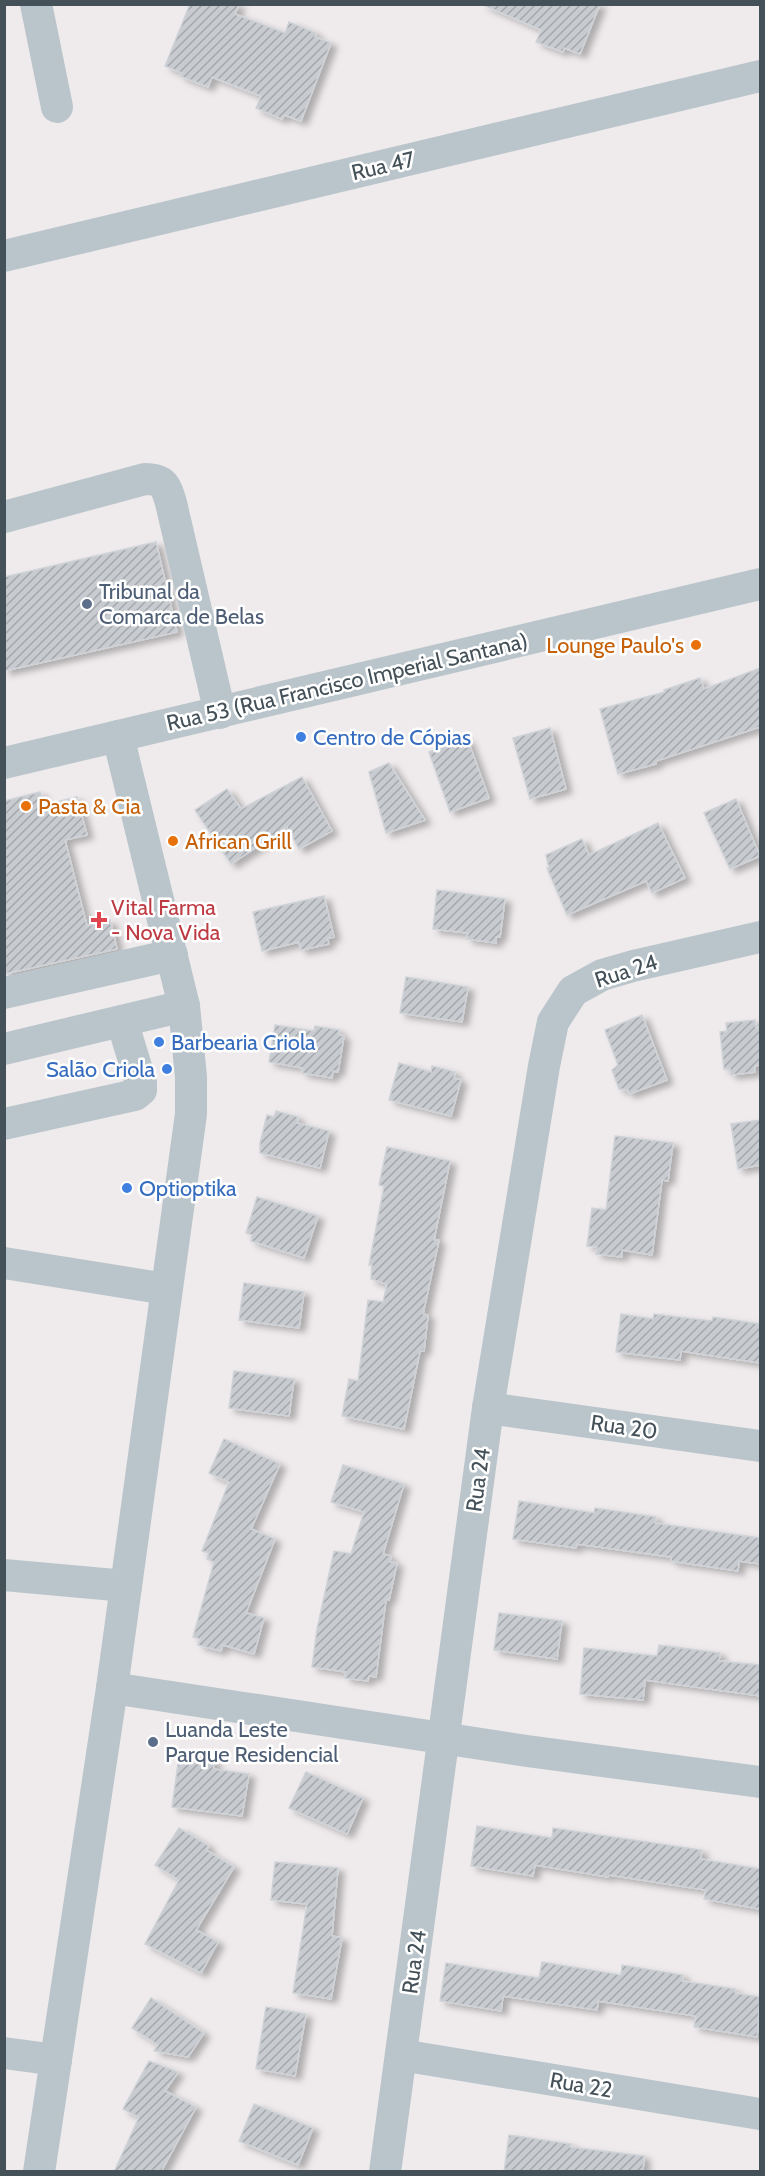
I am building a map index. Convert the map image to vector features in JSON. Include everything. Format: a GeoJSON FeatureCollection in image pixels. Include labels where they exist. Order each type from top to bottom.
{"type":"FeatureCollection","features":[{"type":"Feature","properties":{"kind":"street"},"geometry":{"type":"LineString","coordinates":[[36,4],[57,107]]}},
{"type":"Feature","properties":{"kind":"street","name":"Rua 47"},"geometry":{"type":"LineString","coordinates":[[4,256],[760,76]]}},
{"type":"Feature","properties":{"kind":"street"},"geometry":{"type":"LineString","coordinates":[[4,518],[145,479],[156,479],[163,483],[171,503],[220,712]]}},
{"type":"Feature","properties":{"kind":"street","name":"Rua 53 (Rua Francisco Imperial Santana)"},"geometry":{"type":"LineString","coordinates":[[4,763],[760,585]]}},
{"type":"Feature","properties":{"kind":"street"},"geometry":{"type":"LineString","coordinates":[[39,2172],[112,1688],[191,1114],[191,1077],[184,1006],[118,736]]}},
{"type":"Feature","properties":{"kind":"street","name":"Rua 24"},"geometry":{"type":"LineString","coordinates":[[385,2172],[488,1408],[544,1066],[554,1022],[573,991],[602,975],[760,937]]}},
{"type":"Feature","properties":{"kind":"street"},"geometry":{"type":"LineString","coordinates":[[4,993],[172,955]]}},
{"type":"Feature","properties":{"kind":"street"},"geometry":{"type":"LineString","coordinates":[[4,1049],[184,1006]]}},
{"type":"Feature","properties":{"kind":"street"},"geometry":{"type":"LineString","coordinates":[[4,1124],[135,1095],[141,1090],[141,1083],[122,1021]]}},
{"type":"Feature","properties":{"kind":"street"},"geometry":{"type":"LineString","coordinates":[[4,1263],[166,1288]]}},
{"type":"Feature","properties":{"kind":"street","name":"Rua 20"},"geometry":{"type":"LineString","coordinates":[[488,1408],[760,1446]]}},
{"type":"Feature","properties":{"kind":"street"},"geometry":{"type":"LineString","coordinates":[[4,1575],[126,1586]]}},
{"type":"Feature","properties":{"kind":"street"},"geometry":{"type":"LineString","coordinates":[[112,1688],[539,1753],[760,1782]]}},
{"type":"Feature","properties":{"kind":"street"},"geometry":{"type":"LineString","coordinates":[[4,2053],[56,2060]]}},
{"type":"Feature","properties":{"kind":"street","name":"Rua 22"},"geometry":{"type":"LineString","coordinates":[[401,2055],[760,2114]]}},
{"type":"Feature","properties":{"kind":"building"},"geometry":{"type":"Polygon","coordinates":[[[190,4],[239,4],[235,14],[285,33],[289,22],[316,33],[315,37],[331,43],[301,121],[284,115],[282,119],[256,108],[261,96],[212,77],[208,87],[180,76],[182,73],[165,66],[190,4]]]}},
{"type":"Feature","properties":{"kind":"building"},"geometry":{"type":"Polygon","coordinates":[[[481,4],[600,4],[580,54],[564,48],[563,52],[536,42],[541,30],[481,4]]]}},
{"type":"Feature","properties":{"kind":"building","name":"Tribunal da Comarca de Belas"},"geometry":{"type":"Polygon","coordinates":[[[156,542],[177,632],[4,671],[4,577],[156,542]]]}},
{"type":"Feature","properties":{"kind":"building"},"geometry":{"type":"Polygon","coordinates":[[[760,668],[760,727],[656,761],[656,764],[618,774],[600,709],[665,692],[664,690],[700,678],[704,689],[760,668]]]}},
{"type":"Feature","properties":{"kind":"building"},"geometry":{"type":"Polygon","coordinates":[[[550,728],[566,789],[530,799],[513,738],[550,728]]]}},
{"type":"Feature","properties":{"kind":"building"},"geometry":{"type":"Polygon","coordinates":[[[467,738],[489,798],[450,812],[429,752],[467,738]]]}},
{"type":"Feature","properties":{"kind":"building"},"geometry":{"type":"Polygon","coordinates":[[[389,763],[425,820],[386,833],[369,772],[389,763]]]}},
{"type":"Feature","properties":{"kind":"building"},"geometry":{"type":"Polygon","coordinates":[[[302,777],[332,831],[299,849],[287,827],[231,864],[195,810],[227,789],[241,809],[302,777]]]}},
{"type":"Feature","properties":{"kind":"building"},"geometry":{"type":"Polygon","coordinates":[[[40,792],[44,805],[77,797],[87,835],[65,840],[87,926],[110,920],[117,949],[4,974],[4,801],[40,792]]]}},
{"type":"Feature","properties":{"kind":"building"},"geometry":{"type":"Polygon","coordinates":[[[736,799],[760,856],[730,869],[704,813],[736,799]]]}},
{"type":"Feature","properties":{"kind":"building"},"geometry":{"type":"Polygon","coordinates":[[[658,823],[685,878],[652,893],[646,881],[567,915],[547,868],[549,868],[546,855],[582,839],[589,855],[658,823]]]}},
{"type":"Feature","properties":{"kind":"building"},"geometry":{"type":"Polygon","coordinates":[[[437,890],[505,899],[500,937],[496,937],[496,943],[467,939],[468,933],[433,929],[437,890]]]}},
{"type":"Feature","properties":{"kind":"building"},"geometry":{"type":"Polygon","coordinates":[[[324,896],[334,937],[327,938],[329,944],[301,950],[299,942],[262,951],[253,912],[324,896]]]}},
{"type":"Feature","properties":{"kind":"building"},"geometry":{"type":"Polygon","coordinates":[[[406,977],[468,987],[462,1022],[400,1013],[406,977]]]}},
{"type":"Feature","properties":{"kind":"building"},"geometry":{"type":"Polygon","coordinates":[[[642,1015],[667,1080],[629,1094],[628,1090],[619,1089],[612,1070],[618,1065],[605,1030],[642,1015]]]}},
{"type":"Feature","properties":{"kind":"building"},"geometry":{"type":"Polygon","coordinates":[[[755,1020],[756,1028],[760,1027],[760,1065],[755,1066],[755,1072],[731,1075],[730,1069],[724,1069],[720,1032],[727,1031],[726,1023],[755,1020]]]}},
{"type":"Feature","properties":{"kind":"building"},"geometry":{"type":"Polygon","coordinates":[[[275,1025],[314,1031],[315,1026],[339,1030],[339,1035],[344,1036],[338,1072],[333,1071],[332,1078],[302,1073],[303,1068],[269,1062],[275,1025]]]}},
{"type":"Feature","properties":{"kind":"building"},"geometry":{"type":"Polygon","coordinates":[[[399,1063],[431,1072],[432,1066],[455,1072],[454,1078],[461,1080],[451,1116],[389,1100],[399,1063]]]}},
{"type":"Feature","properties":{"kind":"building"},"geometry":{"type":"Polygon","coordinates":[[[276,1111],[298,1117],[297,1123],[329,1131],[320,1168],[260,1153],[260,1143],[267,1115],[274,1117],[276,1111]]]}},
{"type":"Feature","properties":{"kind":"building"},"geometry":{"type":"Polygon","coordinates":[[[760,1120],[760,1165],[738,1169],[731,1124],[760,1120]]]}},
{"type":"Feature","properties":{"kind":"building"},"geometry":{"type":"Polygon","coordinates":[[[615,1136],[673,1143],[668,1181],[662,1180],[652,1255],[622,1250],[622,1257],[596,1254],[597,1247],[587,1246],[592,1208],[606,1210],[615,1136]]]}},
{"type":"Feature","properties":{"kind":"building"},"geometry":{"type":"Polygon","coordinates":[[[387,1147],[450,1161],[434,1240],[439,1240],[423,1314],[428,1315],[424,1351],[420,1351],[404,1429],[342,1416],[349,1379],[358,1381],[368,1300],[383,1302],[387,1284],[371,1279],[372,1265],[369,1265],[384,1186],[379,1185],[387,1147]]]}},
{"type":"Feature","properties":{"kind":"building"},"geometry":{"type":"Polygon","coordinates":[[[257,1197],[318,1216],[304,1258],[251,1241],[252,1235],[246,1233],[257,1197]]]}},
{"type":"Feature","properties":{"kind":"building"},"geometry":{"type":"Polygon","coordinates":[[[244,1283],[304,1292],[299,1328],[239,1320],[244,1283]]]}},
{"type":"Feature","properties":{"kind":"building"},"geometry":{"type":"Polygon","coordinates":[[[621,1314],[653,1319],[654,1314],[712,1321],[713,1317],[760,1324],[760,1363],[681,1351],[680,1360],[616,1352],[621,1314]]]}},
{"type":"Feature","properties":{"kind":"building"},"geometry":{"type":"Polygon","coordinates":[[[234,1371],[294,1379],[289,1416],[229,1408],[234,1371]]]}},
{"type":"Feature","properties":{"kind":"building"},"geometry":{"type":"Polygon","coordinates":[[[224,1439],[280,1464],[251,1529],[275,1539],[246,1613],[264,1618],[254,1654],[223,1645],[221,1651],[198,1645],[200,1639],[193,1637],[214,1562],[207,1559],[209,1553],[202,1551],[229,1482],[209,1473],[224,1439]]]}},
{"type":"Feature","properties":{"kind":"building"},"geometry":{"type":"Polygon","coordinates":[[[343,1465],[404,1484],[383,1554],[391,1556],[390,1562],[397,1563],[389,1600],[386,1599],[376,1677],[369,1676],[368,1681],[345,1678],[346,1672],[312,1667],[317,1629],[334,1551],[351,1554],[364,1512],[331,1502],[343,1465]]]}},
{"type":"Feature","properties":{"kind":"building"},"geometry":{"type":"Polygon","coordinates":[[[519,1501],[594,1513],[595,1508],[656,1517],[655,1523],[760,1538],[760,1564],[739,1561],[738,1571],[671,1561],[671,1557],[577,1544],[576,1548],[513,1539],[519,1501]]]}},
{"type":"Feature","properties":{"kind":"building"},"geometry":{"type":"Polygon","coordinates":[[[499,1613],[562,1621],[557,1659],[494,1650],[499,1613]]]}},
{"type":"Feature","properties":{"kind":"building"},"geometry":{"type":"Polygon","coordinates":[[[659,1645],[720,1653],[719,1661],[760,1665],[760,1696],[645,1680],[643,1700],[580,1694],[584,1648],[657,1656],[659,1645]]]}},
{"type":"Feature","properties":{"kind":"building"},"geometry":{"type":"Polygon","coordinates":[[[187,1756],[215,1760],[213,1769],[249,1774],[242,1816],[172,1807],[178,1764],[185,1765],[187,1756]]]}},
{"type":"Feature","properties":{"kind":"building"},"geometry":{"type":"Polygon","coordinates":[[[306,1772],[363,1798],[347,1834],[289,1808],[306,1772]]]}},
{"type":"Feature","properties":{"kind":"building"},"geometry":{"type":"Polygon","coordinates":[[[477,1826],[552,1838],[553,1828],[702,1850],[700,1859],[760,1869],[760,1909],[704,1899],[706,1890],[609,1875],[608,1877],[535,1865],[533,1876],[471,1866],[477,1826]]]}},
{"type":"Feature","properties":{"kind":"building"},"geometry":{"type":"Polygon","coordinates":[[[179,1828],[209,1846],[206,1850],[234,1867],[196,1930],[218,1942],[201,1973],[145,1944],[179,1880],[155,1865],[179,1828]]]}},
{"type":"Feature","properties":{"kind":"building"},"geometry":{"type":"Polygon","coordinates":[[[275,1862],[338,1868],[332,1936],[342,1938],[331,1999],[293,1993],[307,1904],[271,1900],[275,1862]]]}},
{"type":"Feature","properties":{"kind":"building"},"geometry":{"type":"Polygon","coordinates":[[[542,1962],[621,1975],[622,1965],[683,1975],[682,1981],[735,1989],[735,1993],[760,1997],[757,2037],[694,2027],[696,2016],[598,2001],[597,2010],[503,1996],[501,2011],[440,2001],[446,1963],[539,1978],[542,1962]]]}},
{"type":"Feature","properties":{"kind":"building"},"geometry":{"type":"Polygon","coordinates":[[[151,1998],[204,2033],[188,2057],[154,2051],[158,2045],[132,2028],[151,1998]]]}},
{"type":"Feature","properties":{"kind":"building"},"geometry":{"type":"Polygon","coordinates":[[[266,2007],[306,2014],[295,2076],[256,2069],[266,2007]]]}},
{"type":"Feature","properties":{"kind":"building"},"geometry":{"type":"Polygon","coordinates":[[[149,2061],[178,2072],[165,2091],[196,2107],[161,2172],[114,2172],[139,2117],[123,2109],[149,2061]]]}},
{"type":"Feature","properties":{"kind":"building"},"geometry":{"type":"Polygon","coordinates":[[[254,2104],[313,2128],[298,2165],[239,2141],[254,2104]]]}},
{"type":"Feature","properties":{"kind":"building"},"geometry":{"type":"Polygon","coordinates":[[[509,2135],[571,2144],[570,2147],[644,2156],[643,2172],[504,2172],[509,2135]]]}},
{"type":"Feature","properties":{"kind":"place","name":"Tribunal da Comarca de Belas"},"geometry":{"type":"Point","coordinates":[87,604]}},
{"type":"Feature","properties":{"kind":"place","name":"Lounge Paulo's"},"geometry":{"type":"Point","coordinates":[696,645]}},
{"type":"Feature","properties":{"kind":"place","name":"Centro de Cópias"},"geometry":{"type":"Point","coordinates":[301,737]}},
{"type":"Feature","properties":{"kind":"place","name":"Pasta & Cia"},"geometry":{"type":"Point","coordinates":[26,806]}},
{"type":"Feature","properties":{"kind":"place","name":"African Grill"},"geometry":{"type":"Point","coordinates":[173,841]}},
{"type":"Feature","properties":{"kind":"place","name":"Vital Farma - Nova Vida"},"geometry":{"type":"Point","coordinates":[99,920]}},
{"type":"Feature","properties":{"kind":"place","name":"Barbearia Criola"},"geometry":{"type":"Point","coordinates":[159,1042]}},
{"type":"Feature","properties":{"kind":"place","name":"Salão Criola"},"geometry":{"type":"Point","coordinates":[167,1069]}},
{"type":"Feature","properties":{"kind":"place","name":"Optioptika"},"geometry":{"type":"Point","coordinates":[127,1188]}},
{"type":"Feature","properties":{"kind":"place","name":"Luanda Leste Parque Residencial"},"geometry":{"type":"Point","coordinates":[153,1742]}}]}
